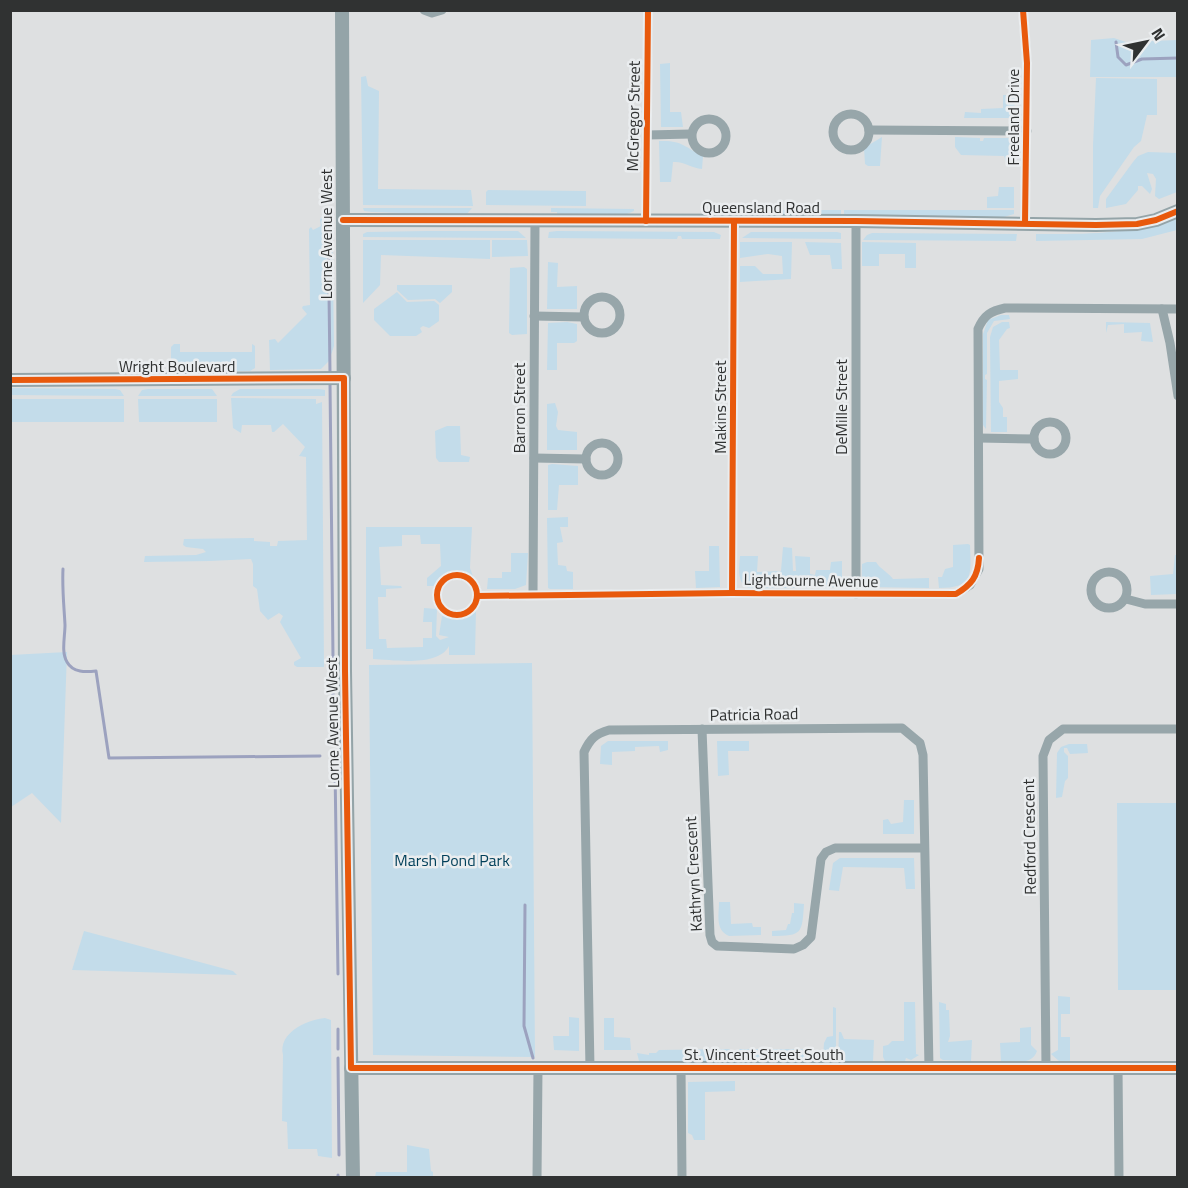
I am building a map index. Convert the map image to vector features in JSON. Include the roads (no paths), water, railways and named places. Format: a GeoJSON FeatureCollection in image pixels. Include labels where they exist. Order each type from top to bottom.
{"type":"FeatureCollection","features":[{"type":"Feature","properties":{"kind":"street","name":"Lorne Avenue West"},"geometry":{"type":"LineString","coordinates":[[342,10],[345,660],[353,1178]]}},
{"type":"Feature","properties":{"kind":"street"},"geometry":{"type":"LineString","coordinates":[[424,10],[432,13],[442,10]]}},
{"type":"Feature","properties":{"kind":"street","name":"McGregor Street"},"geometry":{"type":"LineString","coordinates":[[646,221],[648,10]]}},
{"type":"Feature","properties":{"kind":"street","name":"Freeland Drive"},"geometry":{"type":"LineString","coordinates":[[1023,10],[1026,41],[1027,131],[1025,224]]}},
{"type":"Feature","properties":{"kind":"street"},"geometry":{"type":"LineString","coordinates":[[869,130],[1027,131]]}},
{"type":"Feature","properties":{"kind":"street"},"geometry":{"type":"LineString","coordinates":[[647,135],[691,134]]}},
{"type":"Feature","properties":{"kind":"street","name":"Queensland Road"},"geometry":{"type":"LineString","coordinates":[[343,220],[856,221],[1096,225],[1137,224],[1156,220],[1178,210]]}},
{"type":"Feature","properties":{"kind":"street","name":"Barron Street"},"geometry":{"type":"LineString","coordinates":[[533,595],[535,221]]}},
{"type":"Feature","properties":{"kind":"street","name":"Makins Street"},"geometry":{"type":"LineString","coordinates":[[732,592],[734,221]]}},
{"type":"Feature","properties":{"kind":"street","name":"DeMille Street"},"geometry":{"type":"LineString","coordinates":[[856,221],[856,594]]}},
{"type":"Feature","properties":{"kind":"street"},"geometry":{"type":"LineString","coordinates":[[602,297],[610,298],[615,302],[621,315],[615,328],[604,333],[590,329],[584,317],[586,307],[591,301],[602,297]]}},
{"type":"Feature","properties":{"kind":"street","name":"Lightbourne Avenue"},"geometry":{"type":"LineString","coordinates":[[477,596],[732,592],[956,594],[974,580],[979,569],[978,329],[982,318],[995,310],[1005,308],[1178,309]]}},
{"type":"Feature","properties":{"kind":"street"},"geometry":{"type":"LineString","coordinates":[[1162,309],[1178,396]]}},
{"type":"Feature","properties":{"kind":"street"},"geometry":{"type":"LineString","coordinates":[[534,316],[584,317]]}},
{"type":"Feature","properties":{"kind":"street","name":"Wright Boulevard"},"geometry":{"type":"LineString","coordinates":[[10,380],[344,378]]}},
{"type":"Feature","properties":{"kind":"street"},"geometry":{"type":"LineString","coordinates":[[979,438],[1034,439]]}},
{"type":"Feature","properties":{"kind":"street"},"geometry":{"type":"LineString","coordinates":[[534,458],[586,459]]}},
{"type":"Feature","properties":{"kind":"street"},"geometry":{"type":"LineString","coordinates":[[1105,572],[1120,575],[1128,586],[1126,599],[1114,608],[1108,609],[1098,605],[1091,595],[1092,582],[1105,572]]}},
{"type":"Feature","properties":{"kind":"street"},"geometry":{"type":"LineString","coordinates":[[454,575],[470,580],[476,589],[477,596],[475,603],[467,613],[454,615],[442,609],[436,597],[442,581],[454,575]]}},
{"type":"Feature","properties":{"kind":"street"},"geometry":{"type":"LineString","coordinates":[[1126,599],[1145,604],[1178,604]]}},
{"type":"Feature","properties":{"kind":"street","name":"Patricia Road"},"geometry":{"type":"LineString","coordinates":[[590,1068],[584,752],[596,734],[609,730],[902,728],[920,743],[923,755],[929,1068]]}},
{"type":"Feature","properties":{"kind":"street","name":"Kathryn Crescent"},"geometry":{"type":"LineString","coordinates":[[702,729],[710,935],[712,942],[717,946],[794,949],[803,945],[811,937],[821,859],[830,850],[835,848],[924,848]]}},
{"type":"Feature","properties":{"kind":"street","name":"Redford Crescent"},"geometry":{"type":"LineString","coordinates":[[1046,1068],[1043,756],[1049,740],[1063,729],[1178,729]]}},
{"type":"Feature","properties":{"kind":"street","name":"St. Vincent Street South"},"geometry":{"type":"LineString","coordinates":[[351,1068],[1178,1068]]}},
{"type":"Feature","properties":{"kind":"street"},"geometry":{"type":"LineString","coordinates":[[537,1178],[538,1068]]}},
{"type":"Feature","properties":{"kind":"street"},"geometry":{"type":"LineString","coordinates":[[681,1068],[682,1178]]}},
{"type":"Feature","properties":{"kind":"street"},"geometry":{"type":"LineString","coordinates":[[1119,1068],[1119,1178]]}},
{"type":"Feature","properties":{"kind":"waterway"},"geometry":{"type":"LineString","coordinates":[[1116,42],[1118,57],[1126,65],[1142,59],[1178,58]]}},
{"type":"Feature","properties":{"kind":"waterway"},"geometry":{"type":"LineString","coordinates":[[328,213],[330,373]]}},
{"type":"Feature","properties":{"kind":"waterway"},"geometry":{"type":"LineString","coordinates":[[330,383],[333,657]]}},
{"type":"Feature","properties":{"kind":"waterway"},"geometry":{"type":"LineString","coordinates":[[63,569],[65,658],[76,670],[96,671],[109,758],[320,756]]}},
{"type":"Feature","properties":{"kind":"waterway"},"geometry":{"type":"LineString","coordinates":[[333,693],[334,731]]}},
{"type":"Feature","properties":{"kind":"waterway"},"geometry":{"type":"LineString","coordinates":[[332,762],[335,768],[338,974]]}},
{"type":"Feature","properties":{"kind":"waterway"},"geometry":{"type":"LineString","coordinates":[[525,905],[524,1026],[533,1058]]}},
{"type":"Feature","properties":{"kind":"waterway"},"geometry":{"type":"LineString","coordinates":[[338,1029],[338,1049]]}},
{"type":"Feature","properties":{"kind":"waterway"},"geometry":{"type":"LineString","coordinates":[[338,1058],[339,1155]]}},
{"type":"Feature","properties":{"kind":"park label","name":"Marsh Pond Park"},"geometry":{"type":"Point","coordinates":[452,860]}}]}
